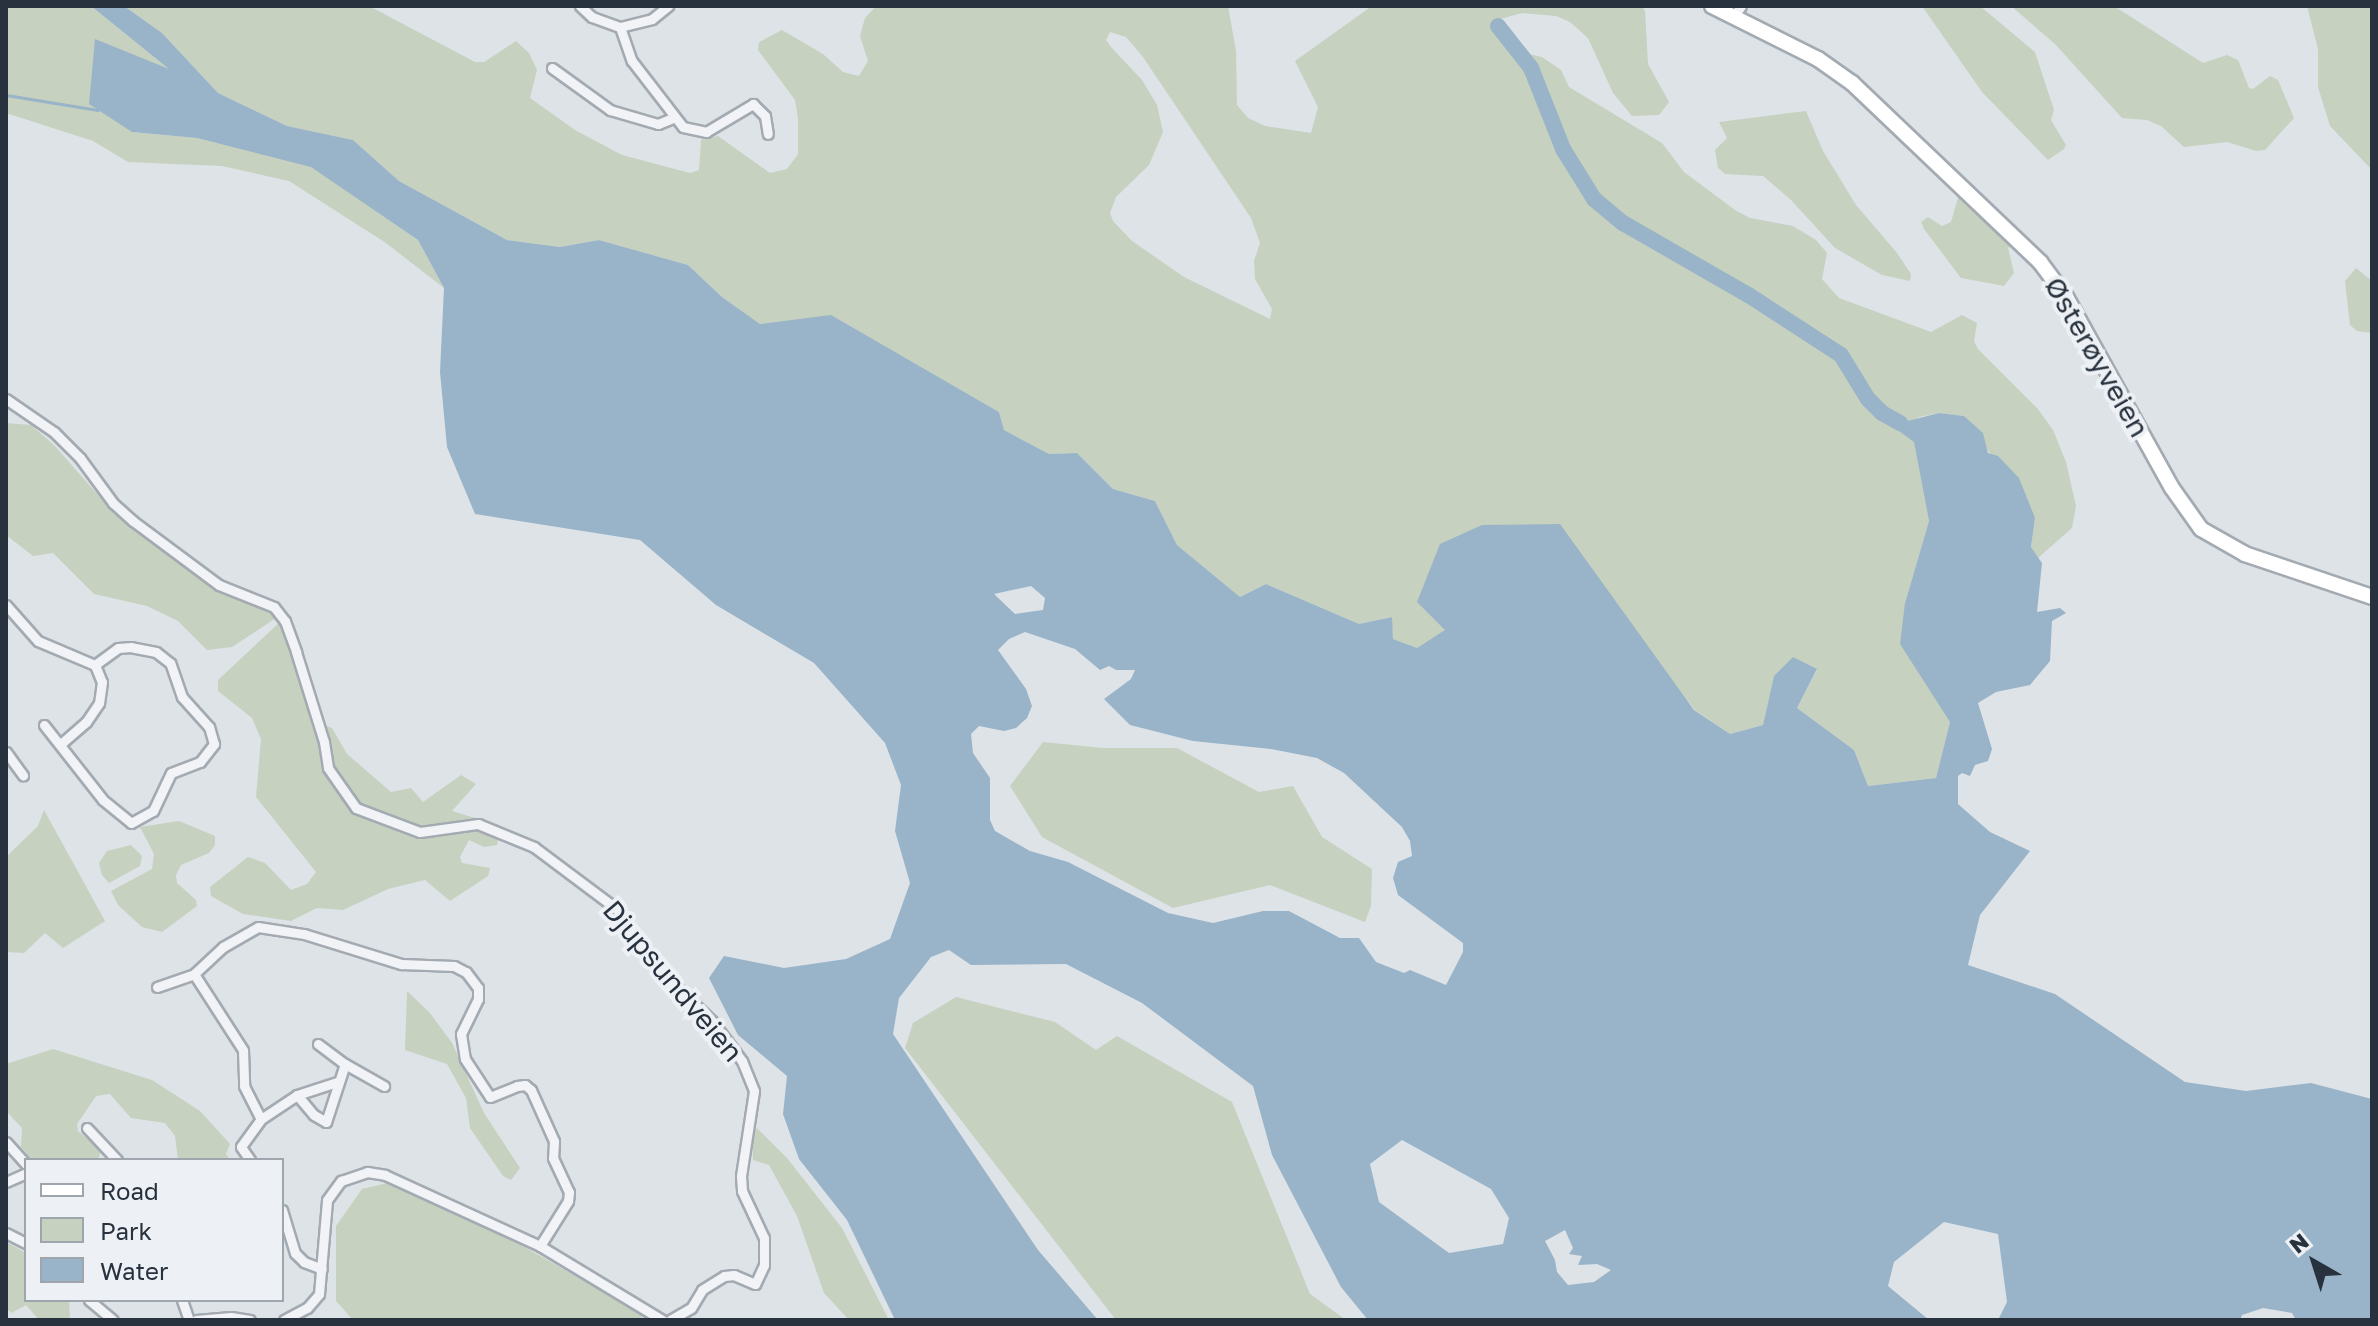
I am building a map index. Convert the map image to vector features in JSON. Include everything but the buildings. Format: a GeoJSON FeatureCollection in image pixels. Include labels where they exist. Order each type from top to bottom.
{"type":"FeatureCollection","features":[{"type":"Feature","properties":{"kind":"main road","name":"Østerøyveien"},"geometry":{"type":"LineString","coordinates":[[1712,6],[1738,11],[1852,83],[2040,262],[2066,297],[2172,488],[2201,529],[2245,554],[2372,597]]}},
{"type":"Feature","properties":{"kind":"street"},"geometry":{"type":"LineString","coordinates":[[580,6],[599,21],[620,27],[652,19],[668,6]]}},
{"type":"Feature","properties":{"kind":"street"},"geometry":{"type":"LineString","coordinates":[[620,27],[632,61],[673,118],[683,127],[706,132],[753,104],[765,116],[768,134]]}},
{"type":"Feature","properties":{"kind":"street"},"geometry":{"type":"LineString","coordinates":[[552,68],[610,110],[658,124],[673,118]]}},
{"type":"Feature","properties":{"kind":"street","name":"Djupsundveien"},"geometry":{"type":"LineString","coordinates":[[6,399],[40,420],[69,446],[113,503],[133,521],[219,585],[274,607],[285,621],[296,652],[324,742],[328,768],[356,808],[420,832],[478,824],[534,847],[617,909],[652,963],[712,1021],[742,1061],[754,1091],[741,1176],[742,1191],[764,1238],[764,1265],[755,1284],[734,1275],[724,1276],[702,1290],[691,1308],[670,1320]]}},
{"type":"Feature","properties":{"kind":"street"},"geometry":{"type":"LineString","coordinates":[[6,605],[38,641],[95,665],[102,682],[99,703],[86,722],[61,744]]}},
{"type":"Feature","properties":{"kind":"street"},"geometry":{"type":"LineString","coordinates":[[44,725],[103,800],[131,823],[153,811],[171,773],[200,762],[214,744],[209,727],[182,697],[170,663],[156,652],[118,648],[95,665]]}},
{"type":"Feature","properties":{"kind":"street"},"geometry":{"type":"LineString","coordinates":[[6,752],[23,775]]}},
{"type":"Feature","properties":{"kind":"street"},"geometry":{"type":"LineString","coordinates":[[157,987],[194,974],[223,947],[258,927],[304,934],[401,964],[454,966],[466,972],[478,988],[478,999],[461,1034],[465,1059],[490,1097],[517,1086],[525,1085],[531,1090],[554,1141],[553,1158],[569,1192],[568,1201],[540,1246]]}},
{"type":"Feature","properties":{"kind":"street"},"geometry":{"type":"LineString","coordinates":[[194,974],[243,1050],[244,1086],[261,1119]]}},
{"type":"Feature","properties":{"kind":"street"},"geometry":{"type":"LineString","coordinates":[[318,1044],[384,1086]]}},
{"type":"Feature","properties":{"kind":"street"},"geometry":{"type":"LineString","coordinates":[[297,1095],[314,1115],[326,1122],[345,1064]]}},
{"type":"Feature","properties":{"kind":"street"},"geometry":{"type":"LineString","coordinates":[[249,1158],[241,1147],[261,1119],[297,1095],[337,1082]]}},
{"type":"Feature","properties":{"kind":"street"},"geometry":{"type":"LineString","coordinates":[[87,1128],[115,1158]]}},
{"type":"Feature","properties":{"kind":"street"},"geometry":{"type":"LineString","coordinates":[[6,1142],[24,1162]]}},
{"type":"Feature","properties":{"kind":"street"},"geometry":{"type":"LineString","coordinates":[[284,1320],[313,1301],[322,1284],[327,1200],[341,1181],[367,1172],[385,1175],[540,1246],[662,1320]]}},
{"type":"Feature","properties":{"kind":"street"},"geometry":{"type":"LineString","coordinates":[[284,1217],[295,1253],[304,1262],[322,1269]]}},
{"type":"Feature","properties":{"kind":"street"},"geometry":{"type":"LineString","coordinates":[[6,1233],[24,1242]]}},
{"type":"Feature","properties":{"kind":"street"},"geometry":{"type":"LineString","coordinates":[[91,1302],[113,1320]]}},
{"type":"Feature","properties":{"kind":"street"},"geometry":{"type":"LineString","coordinates":[[196,1320],[231,1317],[250,1320]]}},
{"type":"Feature","properties":{"kind":"green space"},"geometry":{"type":"Polygon","coordinates":[[[6,6],[91,6],[173,72],[132,132],[197,138],[311,166],[418,240],[444,288],[386,243],[289,181],[222,166],[128,162],[93,141],[6,113],[6,6]]]}},
{"type":"Feature","properties":{"kind":"green space"},"geometry":{"type":"Polygon","coordinates":[[[124,6],[369,6],[475,62],[484,62],[516,41],[529,53],[537,70],[530,98],[575,130],[622,155],[690,173],[699,170],[701,140],[718,136],[770,173],[787,169],[798,154],[798,118],[795,100],[758,50],[759,42],[782,30],[823,54],[843,72],[859,76],[868,61],[860,36],[865,18],[876,6],[1228,6],[1236,51],[1237,105],[1248,118],[1265,126],[1311,133],[1318,107],[1295,61],[1372,6],[1642,6],[1645,11],[1648,64],[1669,102],[1659,115],[1632,116],[1613,93],[1588,38],[1570,22],[1556,16],[1522,13],[1497,20],[1521,59],[1528,54],[1542,57],[1561,70],[1569,87],[1662,143],[1684,172],[1735,210],[1750,218],[1793,226],[1816,240],[1827,253],[1822,279],[1839,298],[1931,332],[1962,315],[1977,323],[1974,341],[1978,349],[2038,409],[2053,430],[2066,462],[2076,506],[2072,528],[2038,558],[2031,547],[2035,518],[1964,416],[1939,413],[1919,417],[1900,431],[1914,441],[1929,521],[1905,603],[1930,687],[1950,722],[1936,778],[1868,786],[1854,750],[1797,708],[1817,670],[1774,677],[1763,725],[1730,734],[1695,710],[1670,679],[1446,630],[1417,648],[1393,639],[1391,617],[1359,624],[1266,584],[1240,597],[1177,545],[1155,501],[1113,489],[1077,453],[1049,454],[1004,430],[999,412],[832,316],[760,324],[722,297],[688,265],[599,240],[560,247],[507,240],[399,181],[353,140],[287,126],[218,93],[162,33],[124,6]],[[1110,32],[1106,40],[1142,80],[1157,105],[1163,132],[1149,165],[1116,197],[1110,213],[1113,221],[1132,241],[1184,277],[1270,319],[1272,309],[1255,279],[1254,261],[1260,243],[1251,218],[1143,57],[1126,37],[1110,32]]]}},
{"type":"Feature","properties":{"kind":"green space"},"geometry":{"type":"Polygon","coordinates":[[[1922,6],[1980,6],[2035,52],[2054,110],[2051,120],[2066,145],[2064,149],[2048,160],[1982,92],[1922,6]]]}},
{"type":"Feature","properties":{"kind":"green space"},"geometry":{"type":"Polygon","coordinates":[[[2011,6],[2114,6],[2203,63],[2227,55],[2238,60],[2249,88],[2253,89],[2270,76],[2278,80],[2294,118],[2265,150],[2256,151],[2227,142],[2184,147],[2161,126],[2147,120],[2122,118],[2055,44],[2011,6]]]}},
{"type":"Feature","properties":{"kind":"green space"},"geometry":{"type":"Polygon","coordinates":[[[2307,6],[2372,6],[2372,170],[2330,126],[2318,87],[2318,49],[2307,6]]]}},
{"type":"Feature","properties":{"kind":"green space"},"geometry":{"type":"Polygon","coordinates":[[[1806,111],[1823,151],[1856,205],[1897,253],[1911,274],[1910,281],[1882,275],[1835,248],[1791,200],[1763,176],[1725,174],[1718,168],[1715,150],[1727,138],[1719,122],[1806,111]]]}},
{"type":"Feature","properties":{"kind":"green space"},"geometry":{"type":"Polygon","coordinates":[[[1952,185],[2016,243],[2008,248],[2014,273],[2004,286],[1961,278],[1924,229],[1921,222],[1928,217],[1942,226],[1951,222],[1958,198],[1952,185]]]}},
{"type":"Feature","properties":{"kind":"green space"},"geometry":{"type":"Polygon","coordinates":[[[2356,268],[2372,281],[2372,333],[2357,331],[2350,325],[2345,281],[2356,268]]]}},
{"type":"Feature","properties":{"kind":"green space"},"geometry":{"type":"Polygon","coordinates":[[[6,423],[31,425],[54,445],[106,504],[134,529],[177,557],[210,587],[263,600],[276,618],[232,647],[207,650],[178,621],[147,606],[94,594],[53,553],[33,556],[6,535],[6,423]]]}},
{"type":"Feature","properties":{"kind":"green space"},"geometry":{"type":"Polygon","coordinates":[[[280,622],[284,625],[327,757],[331,754],[322,725],[332,728],[347,754],[391,792],[411,788],[423,802],[461,775],[476,784],[452,811],[501,826],[497,845],[484,847],[469,840],[460,857],[462,863],[490,868],[488,876],[450,901],[425,880],[388,889],[343,910],[317,908],[291,921],[243,914],[211,896],[210,887],[248,857],[265,863],[291,890],[307,884],[316,872],[256,797],[261,739],[252,718],[218,691],[218,680],[280,622]]]}},
{"type":"Feature","properties":{"kind":"green space"},"geometry":{"type":"Polygon","coordinates":[[[1043,742],[1103,748],[1177,748],[1259,792],[1293,786],[1322,837],[1372,869],[1371,906],[1365,922],[1270,885],[1173,908],[1042,837],[1010,786],[1043,742]]]}},
{"type":"Feature","properties":{"kind":"green space"},"geometry":{"type":"Polygon","coordinates":[[[44,810],[105,921],[63,948],[45,933],[24,953],[6,952],[6,857],[38,826],[44,810]]]}},
{"type":"Feature","properties":{"kind":"green space"},"geometry":{"type":"Polygon","coordinates":[[[179,821],[215,836],[215,845],[209,853],[181,865],[176,875],[177,883],[196,900],[197,906],[162,932],[142,927],[118,905],[111,891],[152,869],[154,854],[140,827],[179,821]]]}},
{"type":"Feature","properties":{"kind":"green space"},"geometry":{"type":"Polygon","coordinates":[[[131,845],[142,856],[140,866],[109,883],[102,875],[99,863],[107,851],[131,845]]]}},
{"type":"Feature","properties":{"kind":"green space"},"geometry":{"type":"Polygon","coordinates":[[[407,991],[430,1013],[452,1043],[484,1113],[520,1168],[511,1180],[503,1176],[470,1128],[466,1098],[447,1064],[405,1050],[407,991]]]}},
{"type":"Feature","properties":{"kind":"green space"},"geometry":{"type":"Polygon","coordinates":[[[956,997],[1055,1022],[1096,1050],[1117,1036],[1232,1102],[1310,1294],[1346,1320],[1116,1320],[905,1048],[913,1023],[956,997]]]}},
{"type":"Feature","properties":{"kind":"green space"},"geometry":{"type":"Polygon","coordinates":[[[53,1049],[152,1080],[200,1111],[230,1144],[226,1154],[229,1158],[178,1158],[175,1136],[165,1123],[131,1118],[110,1094],[96,1096],[77,1124],[78,1131],[101,1151],[99,1158],[30,1158],[21,1147],[22,1128],[6,1111],[6,1064],[53,1049]]]}},
{"type":"Feature","properties":{"kind":"green space"},"geometry":{"type":"Polygon","coordinates":[[[757,1128],[787,1158],[842,1228],[889,1320],[849,1320],[824,1293],[797,1216],[769,1165],[753,1160],[752,1136],[757,1128]]]}},
{"type":"Feature","properties":{"kind":"green space"},"geometry":{"type":"Polygon","coordinates":[[[388,1183],[521,1245],[635,1310],[645,1320],[353,1320],[336,1301],[336,1226],[362,1189],[388,1183]]]}},
{"type":"Feature","properties":{"kind":"green space"},"geometry":{"type":"Polygon","coordinates":[[[6,1242],[24,1252],[24,1302],[69,1302],[70,1320],[39,1320],[26,1305],[11,1313],[6,1308],[6,1242]]]}},
{"type":"Feature","properties":{"kind":"water"},"geometry":{"type":"Polygon","coordinates":[[[91,6],[124,6],[162,33],[218,93],[287,126],[353,140],[399,181],[507,240],[560,247],[599,240],[688,265],[722,297],[760,324],[831,315],[999,412],[1004,430],[1049,454],[1077,453],[1113,489],[1155,501],[1177,545],[1240,597],[1266,584],[1359,624],[1392,617],[1393,639],[1417,648],[1445,630],[1417,602],[1440,544],[1482,525],[1560,524],[1694,710],[1730,734],[1763,725],[1774,676],[1793,657],[1817,669],[1797,708],[1854,750],[1868,786],[1936,778],[1950,722],[1900,644],[1905,603],[1929,521],[1914,442],[1899,431],[1900,423],[1939,413],[1964,416],[1983,433],[1988,453],[1998,456],[2019,478],[2035,518],[2031,547],[2042,563],[2037,612],[2060,608],[2066,613],[2052,621],[2050,661],[2030,685],[1996,692],[1978,703],[1992,749],[1988,761],[1975,765],[1970,776],[1962,773],[1958,776],[1958,804],[1990,832],[2030,851],[1980,915],[1968,965],[2055,994],[2185,1082],[2246,1091],[2311,1083],[2372,1099],[2372,1320],[2296,1320],[2292,1313],[2263,1308],[2242,1315],[2240,1320],[1998,1320],[2007,1302],[1998,1234],[1944,1222],[1894,1262],[1888,1286],[1929,1320],[1368,1320],[1341,1287],[1272,1155],[1253,1086],[1142,1003],[1066,964],[971,965],[949,950],[931,957],[899,998],[893,1034],[1038,1250],[1098,1320],[895,1320],[847,1220],[799,1159],[783,1114],[787,1076],[738,1035],[709,978],[724,956],[784,968],[846,959],[890,939],[910,883],[895,831],[901,785],[885,743],[814,663],[716,605],[640,540],[475,514],[447,447],[440,372],[444,288],[418,240],[311,167],[197,138],[132,132],[89,104],[95,39],[169,69],[91,6]],[[1031,586],[994,594],[1015,614],[1043,610],[1045,598],[1031,586]],[[1025,632],[1009,639],[998,650],[1026,689],[1032,706],[1027,718],[1016,728],[1004,731],[979,726],[971,734],[973,753],[990,778],[990,820],[995,831],[1030,851],[1068,862],[1168,913],[1213,923],[1263,911],[1289,911],[1340,938],[1359,938],[1376,962],[1404,973],[1410,970],[1446,985],[1463,952],[1463,943],[1398,895],[1393,878],[1398,862],[1412,856],[1410,841],[1402,827],[1344,773],[1317,758],[1271,749],[1193,741],[1130,725],[1104,699],[1131,679],[1135,670],[1116,670],[1109,666],[1100,670],[1075,649],[1025,632]],[[1402,1140],[1370,1164],[1379,1202],[1449,1253],[1503,1244],[1509,1218],[1491,1189],[1402,1140]],[[1565,1230],[1545,1241],[1555,1260],[1557,1272],[1568,1285],[1594,1282],[1611,1270],[1597,1264],[1578,1265],[1582,1256],[1569,1254],[1573,1248],[1565,1230]]]}},
{"type":"Feature","properties":{"kind":"waterway"},"geometry":{"type":"LineString","coordinates":[[1498,26],[1531,68],[1563,149],[1594,199],[1623,223],[1750,296],[1841,355],[1868,399],[1882,413],[1900,423]]}},
{"type":"Feature","properties":{"kind":"waterway"},"geometry":{"type":"LineString","coordinates":[[6,95],[98,110]]}}]}
